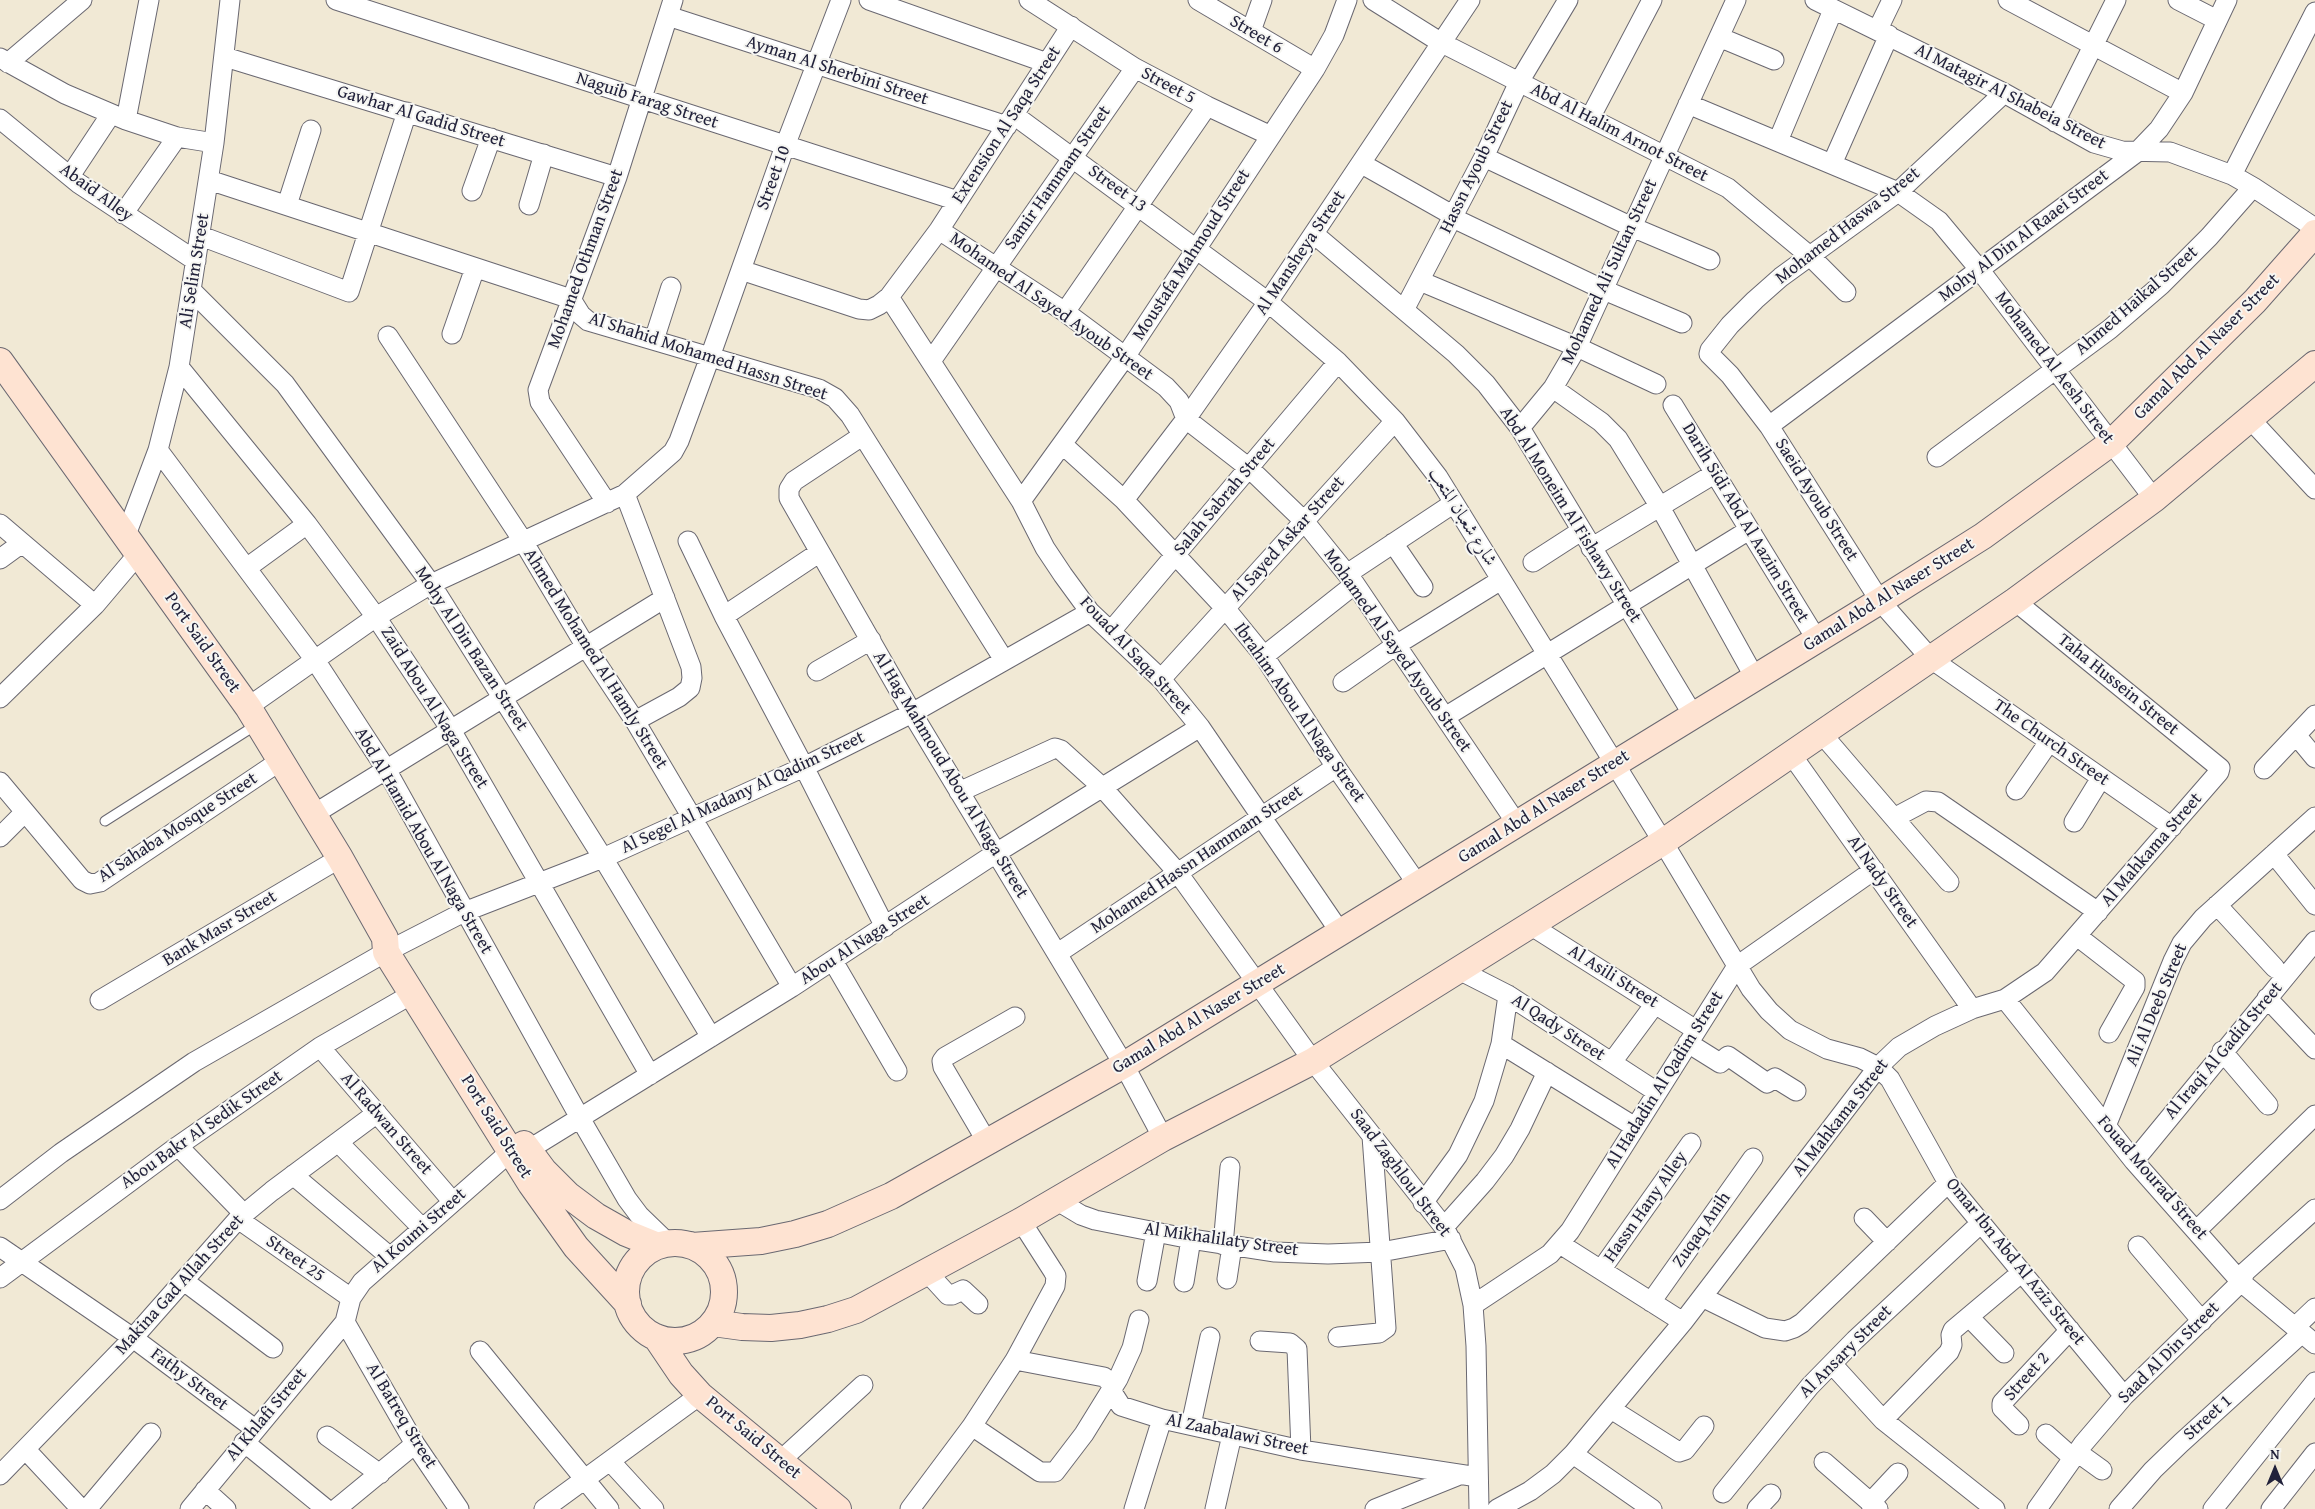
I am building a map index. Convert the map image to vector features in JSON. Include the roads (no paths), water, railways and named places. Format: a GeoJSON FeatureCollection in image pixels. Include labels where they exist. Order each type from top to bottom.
{"type":"FeatureCollection","features":[{"type":"Feature","properties":{"kind":"street"},"geometry":{"type":"LineString","coordinates":[[82,0],[4,60],[65,94],[119,117],[177,137],[214,143]]}},
{"type":"Feature","properties":{"kind":"street"},"geometry":{"type":"LineString","coordinates":[[70,176],[119,117],[149,0]]}},
{"type":"Feature","properties":{"kind":"street","name":"Ali Selim Street"},"geometry":{"type":"LineString","coordinates":[[133,544],[180,367],[209,180],[225,57],[230,0]]}},
{"type":"Feature","properties":{"kind":"street","name":"Naguib Farag Street"},"geometry":{"type":"LineString","coordinates":[[336,0],[958,201]]}},
{"type":"Feature","properties":{"kind":"street","name":"Street 10"},"geometry":{"type":"LineString","coordinates":[[253,716],[315,660],[376,616],[431,584],[625,494],[673,452],[679,441],[785,146],[842,0]]}},
{"type":"Feature","properties":{"kind":"street"},"geometry":{"type":"LineString","coordinates":[[869,0],[1048,63]]}},
{"type":"Feature","properties":{"kind":"street","name":"Street 5"},"geometry":{"type":"LineString","coordinates":[[1029,0],[1136,68],[1207,106],[1270,136]]}},
{"type":"Feature","properties":{"kind":"street","name":"Street 6"},"geometry":{"type":"LineString","coordinates":[[1198,0],[1314,69]]}},
{"type":"Feature","properties":{"kind":"street"},"geometry":{"type":"LineString","coordinates":[[1251,31],[1262,0]]}},
{"type":"Feature","properties":{"kind":"street","name":"Moustafa Mahmoud Street"},"geometry":{"type":"LineString","coordinates":[[1020,501],[1125,356],[1314,69],[1334,35],[1347,0]]}},
{"type":"Feature","properties":{"kind":"street","name":"Abd Al Halim Arnot Street"},"geometry":{"type":"LineString","coordinates":[[1373,0],[1440,42],[1728,188],[1811,257],[1846,292]]}},
{"type":"Feature","properties":{"kind":"street","name":"Al Mansheya Street"},"geometry":{"type":"LineString","coordinates":[[1124,500],[1186,419],[1268,302],[1362,164],[1440,42],[1470,0]]}},
{"type":"Feature","properties":{"kind":"street","name":"Hassn Ayoub Street"},"geometry":{"type":"LineString","coordinates":[[1404,310],[1484,157],[1519,82],[1568,0]]}},
{"type":"Feature","properties":{"kind":"street"},"geometry":{"type":"LineString","coordinates":[[1590,118],[1652,0]]}},
{"type":"Feature","properties":{"kind":"street","name":"Mohamed Ali Sultan Street"},"geometry":{"type":"LineString","coordinates":[[1520,428],[1553,388],[1577,348],[1736,0]]}},
{"type":"Feature","properties":{"kind":"street","name":"Al Matagir Al Shabeia Street"},"geometry":{"type":"LineString","coordinates":[[1815,0],[2004,93],[2108,149],[2136,153],[2158,150],[2170,152],[2232,175],[2253,187],[2314,236]]}},
{"type":"Feature","properties":{"kind":"street"},"geometry":{"type":"LineString","coordinates":[[1832,164],[1883,32],[1892,0]]}},
{"type":"Feature","properties":{"kind":"street"},"geometry":{"type":"LineString","coordinates":[[2008,0],[2183,93]]}},
{"type":"Feature","properties":{"kind":"street"},"geometry":{"type":"LineString","coordinates":[[2055,122],[2116,0]]}},
{"type":"Feature","properties":{"kind":"street"},"geometry":{"type":"LineString","coordinates":[[2178,0],[2217,20]]}},
{"type":"Feature","properties":{"kind":"street","name":"Mohy Al Din Al Raaei Street"},"geometry":{"type":"LineString","coordinates":[[1769,426],[2136,153],[2159,129],[2183,93],[2227,0]]}},
{"type":"Feature","properties":{"kind":"street","name":"Mohamed Othman Street"},"geometry":{"type":"LineString","coordinates":[[607,503],[538,396],[539,385],[617,177],[670,8]]}},
{"type":"Feature","properties":{"kind":"street","name":"Ayman Al Sherbini Street"},"geometry":{"type":"LineString","coordinates":[[670,8],[816,64],[1010,120]]}},
{"type":"Feature","properties":{"kind":"street"},"geometry":{"type":"LineString","coordinates":[[1778,142],[1833,10]]}},
{"type":"Feature","properties":{"kind":"street"},"geometry":{"type":"LineString","coordinates":[[2232,175],[2315,12]]}},
{"type":"Feature","properties":{"kind":"street","name":"Extension Al Saqa Street"},"geometry":{"type":"LineString","coordinates":[[889,297],[939,230],[1071,26]]}},
{"type":"Feature","properties":{"kind":"street"},"geometry":{"type":"LineString","coordinates":[[1719,37],[1774,60]]}},
{"type":"Feature","properties":{"kind":"street","name":"Gawhar Al Gadid Street"},"geometry":{"type":"LineString","coordinates":[[225,57],[617,177]]}},
{"type":"Feature","properties":{"kind":"street","name":"Samir Hammam Street"},"geometry":{"type":"LineString","coordinates":[[931,361],[1136,68]]}},
{"type":"Feature","properties":{"kind":"street","name":"Mohamed Haswa Street"},"geometry":{"type":"LineString","coordinates":[[1717,341],[1754,300],[1782,277],[1898,192],[2004,93]]}},
{"type":"Feature","properties":{"kind":"street","name":"Mohamed Al Aesh Street"},"geometry":{"type":"LineString","coordinates":[[1688,104],[1898,192],[1939,221],[1979,269],[2154,499]]}},
{"type":"Feature","properties":{"kind":"street"},"geometry":{"type":"LineString","coordinates":[[1064,312],[1207,106]]}},
{"type":"Feature","properties":{"kind":"street"},"geometry":{"type":"LineString","coordinates":[[201,236],[349,292],[407,112]]}},
{"type":"Feature","properties":{"kind":"street","name":"Abaid Alley"},"geometry":{"type":"LineString","coordinates":[[0,119],[70,176],[123,214],[196,261]]}},
{"type":"Feature","properties":{"kind":"street","name":"Street 13"},"geometry":{"type":"LineString","coordinates":[[1010,120],[1073,157],[1195,248]]}},
{"type":"Feature","properties":{"kind":"street"},"geometry":{"type":"LineString","coordinates":[[287,205],[311,130]]}},
{"type":"Feature","properties":{"kind":"street"},"geometry":{"type":"LineString","coordinates":[[123,214],[177,137]]}},
{"type":"Feature","properties":{"kind":"street"},"geometry":{"type":"LineString","coordinates":[[472,191],[490,138]]}},
{"type":"Feature","properties":{"kind":"street"},"geometry":{"type":"LineString","coordinates":[[529,206],[544,154]]}},
{"type":"Feature","properties":{"kind":"street"},"geometry":{"type":"LineString","coordinates":[[1484,157],[1632,227],[1710,260]]}},
{"type":"Feature","properties":{"kind":"street"},"geometry":{"type":"LineString","coordinates":[[1362,164],[1453,217],[1604,290],[1682,322]]}},
{"type":"Feature","properties":{"kind":"street","name":"Al Shahid Mohamed Hassn Street"},"geometry":{"type":"LineString","coordinates":[[209,180],[571,299],[580,316],[588,321],[819,389],[835,398],[850,415],[1004,660]]}},
{"type":"Feature","properties":{"kind":"street","name":"Ahmed Haikal Street"},"geometry":{"type":"LineString","coordinates":[[1937,457],[2110,329],[2161,285],[2209,237],[2253,187]]}},
{"type":"Feature","properties":{"kind":"street","name":"Mohamed Al Sayed Ayoub Street"},"geometry":{"type":"LineString","coordinates":[[939,230],[1064,312],[1173,393],[1186,419],[1249,468],[1304,522],[1351,579],[1517,824]]}},
{"type":"Feature","properties":{"kind":"street","name":"Abd Al Moneim Al Fishawy Street"},"geometry":{"type":"LineString","coordinates":[[1314,234],[1456,354],[1486,384],[1520,428],[1693,715]]}},
{"type":"Feature","properties":{"kind":"street","name":"Gamal Abd Al Naser Street"},"geometry":{"type":"LineString","coordinates":[[673,1245],[761,1241],[828,1224],[891,1196],[1124,1065],[1817,640],[1983,536],[2111,443],[2211,346],[2314,236]]}},
{"type":"Feature","properties":{"kind":"street","name":"شارع شعبان المتعب"},"geometry":{"type":"LineString","coordinates":[[1195,248],[1268,302],[1338,362],[1395,421],[1438,478],[1454,503],[1663,842]]}},
{"type":"Feature","properties":{"kind":"street"},"geometry":{"type":"LineString","coordinates":[[452,334],[475,268]]}},
{"type":"Feature","properties":{"kind":"street"},"geometry":{"type":"LineString","coordinates":[[741,270],[858,309],[869,310],[889,297]]}},
{"type":"Feature","properties":{"kind":"street"},"geometry":{"type":"LineString","coordinates":[[1420,282],[1577,348],[1656,384]]}},
{"type":"Feature","properties":{"kind":"street"},"geometry":{"type":"LineString","coordinates":[[654,340],[671,287]]}},
{"type":"Feature","properties":{"kind":"street","name":"Mohy Al Din Bazan Street"},"geometry":{"type":"LineString","coordinates":[[191,290],[284,384],[431,584],[504,697],[711,1037]]}},
{"type":"Feature","properties":{"kind":"street","name":"Fouad Al Saqa Street"},"geometry":{"type":"LineString","coordinates":[[889,297],[1020,501],[1045,548],[1090,612],[1161,679],[1200,727],[1340,932]]}},
{"type":"Feature","properties":{"kind":"street","name":"Ahmed Mohamed Al Hamly Street"},"geometry":{"type":"LineString","coordinates":[[388,336],[523,542],[586,647],[635,721],[694,818],[792,988]]}},
{"type":"Feature","properties":{"kind":"street","name":"Saeid Ayoub Street"},"geometry":{"type":"LineString","coordinates":[[1717,341],[1709,354],[1730,375],[1769,426],[1880,601],[1930,659]]}},
{"type":"Feature","properties":{"kind":"street","name":"Port Said Street"},"geometry":{"type":"LineString","coordinates":[[0,361],[133,544],[253,716],[314,814],[390,945],[520,1151],[531,1184],[576,1247],[628,1304]]}},
{"type":"Feature","properties":{"kind":"street","name":"Salah Sabrah Street"},"geometry":{"type":"LineString","coordinates":[[1111,631],[1338,362]]}},
{"type":"Feature","properties":{"kind":"street"},"geometry":{"type":"LineString","coordinates":[[713,1324],[771,1328],[800,1325],[856,1310],[1021,1221],[1163,1138],[1313,1061],[1457,969],[1663,842],[2016,601],[2154,499],[2251,420],[2315,364]]}},
{"type":"Feature","properties":{"kind":"street","name":"Zaid Abou Al Naga Street"},"geometry":{"type":"LineString","coordinates":[[180,367],[307,524],[376,616],[451,730],[540,881],[650,1075]]}},
{"type":"Feature","properties":{"kind":"street"},"geometry":{"type":"LineString","coordinates":[[1553,388],[1601,422],[1618,439],[1660,506],[1755,678]]}},
{"type":"Feature","properties":{"kind":"street","name":"Darih Sidi Abd Al Aazim Street"},"geometry":{"type":"LineString","coordinates":[[1673,405],[1817,640]]}},
{"type":"Feature","properties":{"kind":"street"},"geometry":{"type":"LineString","coordinates":[[2251,420],[2315,489]]}},
{"type":"Feature","properties":{"kind":"street","name":"Al Sayed Askar Street"},"geometry":{"type":"LineString","coordinates":[[1161,679],[1395,421]]}},
{"type":"Feature","properties":{"kind":"street","name":"Al Hag Mahmoud Abou Al Naga Street"},"geometry":{"type":"LineString","coordinates":[[862,436],[794,481],[789,489],[789,498],[959,792],[1124,1065],[1163,1138]]}},
{"type":"Feature","properties":{"kind":"street","name":"Ibrahim Abou Al Naga Street"},"geometry":{"type":"LineString","coordinates":[[1062,444],[1124,500],[1225,608],[1264,656],[1336,767],[1418,885]]}},
{"type":"Feature","properties":{"kind":"street","name":"Abd Al Hamid Abou Al Naga Street"},"geometry":{"type":"LineString","coordinates":[[158,450],[248,567],[315,660],[386,770],[464,912],[627,1199],[639,1215],[673,1245]]}},
{"type":"Feature","properties":{"kind":"street"},"geometry":{"type":"LineString","coordinates":[[1591,548],[1714,474]]}},
{"type":"Feature","properties":{"kind":"street"},"geometry":{"type":"LineString","coordinates":[[625,494],[691,667],[692,678],[690,688],[679,697],[635,721]]}},
{"type":"Feature","properties":{"kind":"street"},"geometry":{"type":"LineString","coordinates":[[1264,656],[1393,543],[1454,503]]}},
{"type":"Feature","properties":{"kind":"street"},"geometry":{"type":"LineString","coordinates":[[0,524],[94,605]]}},
{"type":"Feature","properties":{"kind":"street"},"geometry":{"type":"LineString","coordinates":[[248,567],[307,524]]}},
{"type":"Feature","properties":{"kind":"street"},"geometry":{"type":"LineString","coordinates":[[1445,717],[1749,530]]}},
{"type":"Feature","properties":{"kind":"street"},"geometry":{"type":"LineString","coordinates":[[1533,562],[1581,531]]}},
{"type":"Feature","properties":{"kind":"street"},"geometry":{"type":"LineString","coordinates":[[688,542],[724,616],[804,767],[885,927]]}},
{"type":"Feature","properties":{"kind":"street"},"geometry":{"type":"LineString","coordinates":[[0,559],[22,543]]}},
{"type":"Feature","properties":{"kind":"street"},"geometry":{"type":"LineString","coordinates":[[1393,543],[1423,587]]}},
{"type":"Feature","properties":{"kind":"street"},"geometry":{"type":"LineString","coordinates":[[0,698],[94,605],[133,544]]}},
{"type":"Feature","properties":{"kind":"street"},"geometry":{"type":"LineString","coordinates":[[724,616],[820,552]]}},
{"type":"Feature","properties":{"kind":"street"},"geometry":{"type":"LineString","coordinates":[[1343,682],[1396,645],[1501,580]]}},
{"type":"Feature","properties":{"kind":"street"},"geometry":{"type":"LineString","coordinates":[[314,814],[665,598]]}},
{"type":"Feature","properties":{"kind":"street","name":"Taha Hussein Street"},"geometry":{"type":"LineString","coordinates":[[2016,601],[2220,770]]}},
{"type":"Feature","properties":{"kind":"street","name":"Al Segel Al Madany Al Qadim Street"},"geometry":{"type":"LineString","coordinates":[[390,945],[464,912],[603,858],[804,767],[912,712],[1090,612]]}},
{"type":"Feature","properties":{"kind":"street"},"geometry":{"type":"LineString","coordinates":[[817,670],[871,640]]}},
{"type":"Feature","properties":{"kind":"street","name":"The Church Street"},"geometry":{"type":"LineString","coordinates":[[1930,659],[2172,827]]}},
{"type":"Feature","properties":{"kind":"street"},"geometry":{"type":"LineString","coordinates":[[2264,769],[2315,715]]}},
{"type":"Feature","properties":{"kind":"street","name":"Abou Al Naga Street"},"geometry":{"type":"LineString","coordinates":[[520,1151],[580,1118],[792,988],[996,853],[1200,727]]}},
{"type":"Feature","properties":{"kind":"street"},"geometry":{"type":"LineString","coordinates":[[1822,734],[1949,882]]}},
{"type":"Feature","properties":{"kind":"street"},"geometry":{"type":"LineString","coordinates":[[2296,735],[2315,758]]}},
{"type":"Feature","properties":{"kind":"street"},"geometry":{"type":"LineString","coordinates":[[2016,790],[2049,742]]}},
{"type":"Feature","properties":{"kind":"street","name":"Saad Zaghloul Street"},"geometry":{"type":"LineString","coordinates":[[959,792],[1049,750],[1061,750],[1102,787],[1178,873],[1313,1061],[1448,1233],[1465,1268],[1473,1305],[1476,1346],[1480,1509]]}},
{"type":"Feature","properties":{"kind":"street","name":"Al Nady Street"},"geometry":{"type":"LineString","coordinates":[[1791,754],[1972,1009]]}},
{"type":"Feature","properties":{"kind":"street","name":"Al Sahaba Mosque Street"},"geometry":{"type":"LineString","coordinates":[[0,782],[82,880],[95,884],[280,761]]}},
{"type":"Feature","properties":{"kind":"street","name":"Mohamed Hassn Hammam Street"},"geometry":{"type":"LineString","coordinates":[[1058,954],[1336,767]]}},
{"type":"Feature","properties":{"kind":"street","name":"Al Mahkama Street"},"geometry":{"type":"LineString","coordinates":[[1497,1509],[1530,1491],[1553,1474],[1611,1410],[1702,1297],[1878,1067],[1899,1047],[1935,1026],[1972,1009],[2004,999],[2045,972],[2220,770]]}},
{"type":"Feature","properties":{"kind":"street"},"geometry":{"type":"LineString","coordinates":[[2074,822],[2101,778]]}},
{"type":"Feature","properties":{"kind":"street"},"geometry":{"type":"LineString","coordinates":[[1894,818],[1926,801],[1938,802],[2098,912]]}},
{"type":"Feature","properties":{"kind":"street"},"geometry":{"type":"LineString","coordinates":[[0,837],[25,812]]}},
{"type":"Feature","properties":{"kind":"street","name":"Ali Al Deeb Street"},"geometry":{"type":"LineString","coordinates":[[2106,1126],[2173,961],[2191,930],[2315,817]]}},
{"type":"Feature","properties":{"kind":"street","name":"Omar Ibn Abd Al Aziz Street"},"geometry":{"type":"LineString","coordinates":[[1663,842],[1751,989],[1769,1011],[1790,1030],[1812,1042],[1860,1058],[1878,1067],[1890,1079],[1948,1183],[2124,1396]]}},
{"type":"Feature","properties":{"kind":"street"},"geometry":{"type":"LineString","coordinates":[[2274,854],[2315,905]]}},
{"type":"Feature","properties":{"kind":"street","name":"Bank Masr Street"},"geometry":{"type":"LineString","coordinates":[[100,1000],[340,858]]}},
{"type":"Feature","properties":{"kind":"street","name":"Al Hadadin Al Qadim Street"},"geometry":{"type":"LineString","coordinates":[[1473,1305],[1538,1262],[1560,1244],[1738,966],[1874,870]]}},
{"type":"Feature","properties":{"kind":"street"},"geometry":{"type":"LineString","coordinates":[[2217,905],[2275,968]]}},
{"type":"Feature","properties":{"kind":"street","name":"Al Asili Street"},"geometry":{"type":"LineString","coordinates":[[1530,925],[1655,1004],[1692,1036],[1720,1064],[1728,1056],[1767,1082],[1775,1078],[1796,1091]]}},
{"type":"Feature","properties":{"kind":"street"},"geometry":{"type":"LineString","coordinates":[[2077,936],[2135,981],[2135,988],[2109,1033]]}},
{"type":"Feature","properties":{"kind":"street","name":"Al Iraqi Al Gadid Street"},"geometry":{"type":"LineString","coordinates":[[2134,1161],[2315,941]]}},
{"type":"Feature","properties":{"kind":"street"},"geometry":{"type":"LineString","coordinates":[[0,1200],[61,1153],[194,1062],[390,945]]}},
{"type":"Feature","properties":{"kind":"street","name":"Port Said Street"},"geometry":{"type":"LineString","coordinates":[[390,945],[412,994],[520,1151],[568,1195],[596,1216],[626,1233],[673,1245]]}},
{"type":"Feature","properties":{"kind":"street"},"geometry":{"type":"LineString","coordinates":[[833,961],[897,1070]]}},
{"type":"Feature","properties":{"kind":"street","name":"Al Qady Street"},"geometry":{"type":"LineString","coordinates":[[1457,969],[1508,995],[1657,1092]]}},
{"type":"Feature","properties":{"kind":"street","name":"Abou Bakr Al Sedik Street"},"geometry":{"type":"LineString","coordinates":[[0,1278],[178,1146],[320,1047],[412,994]]}},
{"type":"Feature","properties":{"kind":"street"},"geometry":{"type":"LineString","coordinates":[[1423,1203],[1447,1171],[1472,1128],[1484,1101],[1501,1044],[1508,995]]}},
{"type":"Feature","properties":{"kind":"street"},"geometry":{"type":"LineString","coordinates":[[2267,998],[2315,1049]]}},
{"type":"Feature","properties":{"kind":"street","name":"Fouad Mourad Street"},"geometry":{"type":"LineString","coordinates":[[2004,999],[2134,1161],[2241,1282],[2304,1335]]}},
{"type":"Feature","properties":{"kind":"street"},"geometry":{"type":"LineString","coordinates":[[1612,1062],[1655,1004]]}},
{"type":"Feature","properties":{"kind":"street"},"geometry":{"type":"LineString","coordinates":[[987,1142],[943,1067],[942,1060],[1015,1017]]}},
{"type":"Feature","properties":{"kind":"street"},"geometry":{"type":"LineString","coordinates":[[1501,1044],[1635,1128]]}},
{"type":"Feature","properties":{"kind":"street","name":"Al Radwan Street"},"geometry":{"type":"LineString","coordinates":[[320,1047],[453,1202]]}},
{"type":"Feature","properties":{"kind":"street"},"geometry":{"type":"LineString","coordinates":[[2222,1052],[2268,1106]]}},
{"type":"Feature","properties":{"kind":"street"},"geometry":{"type":"LineString","coordinates":[[1448,1233],[1504,1156],[1520,1129],[1547,1072]]}},
{"type":"Feature","properties":{"kind":"street","name":"Makina Gad Allah Street"},"geometry":{"type":"LineString","coordinates":[[0,1475],[134,1338],[241,1217],[293,1175],[377,1113]]}},
{"type":"Feature","properties":{"kind":"street"},"geometry":{"type":"LineString","coordinates":[[2196,1230],[2315,1115]]}},
{"type":"Feature","properties":{"kind":"street"},"geometry":{"type":"LineString","coordinates":[[1338,1337],[1379,1333],[1386,1328],[1372,1136]]}},
{"type":"Feature","properties":{"kind":"street"},"geometry":{"type":"LineString","coordinates":[[338,1142],[422,1228]]}},
{"type":"Feature","properties":{"kind":"street","name":"Hassn Hany Alley"},"geometry":{"type":"LineString","coordinates":[[1601,1270],[1692,1143]]}},
{"type":"Feature","properties":{"kind":"street","name":"Street 25"},"geometry":{"type":"LineString","coordinates":[[178,1146],[241,1217],[351,1298]]}},
{"type":"Feature","properties":{"kind":"street","name":"Al Koumi Street"},"geometry":{"type":"LineString","coordinates":[[345,1322],[351,1298],[362,1282],[389,1256],[453,1202],[520,1151]]}},
{"type":"Feature","properties":{"kind":"street","name":"Zuqaq Anih"},"geometry":{"type":"LineString","coordinates":[[1651,1302],[1753,1158]]}},
{"type":"Feature","properties":{"kind":"street"},"geometry":{"type":"LineString","coordinates":[[1227,1280],[1230,1167]]}},
{"type":"Feature","properties":{"kind":"street"},"geometry":{"type":"LineString","coordinates":[[293,1175],[389,1256]]}},
{"type":"Feature","properties":{"kind":"street"},"geometry":{"type":"LineString","coordinates":[[1702,1297],[1766,1328],[1785,1331],[1802,1323],[1948,1183]]}},
{"type":"Feature","properties":{"kind":"street","name":"Al Mikhalilaty Street"},"geometry":{"type":"LineString","coordinates":[[1056,1200],[1081,1215],[1094,1220],[1191,1239],[1275,1252],[1328,1254],[1381,1252],[1448,1233]]}},
{"type":"Feature","properties":{"kind":"street","name":"Saad Al Din Street"},"geometry":{"type":"LineString","coordinates":[[2036,1509],[2075,1455],[2124,1396],[2241,1282],[2245,1272],[2315,1209]]}},
{"type":"Feature","properties":{"kind":"street"},"geometry":{"type":"LineString","coordinates":[[1864,1218],[1887,1242]]}},
{"type":"Feature","properties":{"kind":"street"},"geometry":{"type":"LineString","coordinates":[[912,1508],[972,1426],[1015,1360],[1056,1281],[1053,1271],[1021,1221]]}},
{"type":"Feature","properties":{"kind":"street","name":"Al Ansary Street"},"geometry":{"type":"LineString","coordinates":[[1723,1493],[1785,1414],[1832,1364],[1981,1222]]}},
{"type":"Feature","properties":{"kind":"street"},"geometry":{"type":"LineString","coordinates":[[1148,1281],[1156,1232]]}},
{"type":"Feature","properties":{"kind":"street"},"geometry":{"type":"LineString","coordinates":[[1184,1282],[1191,1239]]}},
{"type":"Feature","properties":{"kind":"street"},"geometry":{"type":"LineString","coordinates":[[1560,1244],[1682,1322]]}},
{"type":"Feature","properties":{"kind":"street"},"geometry":{"type":"LineString","coordinates":[[673,1245],[711,1259],[723,1279],[724,1302],[713,1324],[704,1332],[687,1340],[668,1341],[656,1337],[639,1325],[632,1315],[628,1304],[627,1286],[632,1270],[647,1252],[673,1245]]}},
{"type":"Feature","properties":{"kind":"street"},"geometry":{"type":"LineString","coordinates":[[2138,1246],[2202,1320]]}},
{"type":"Feature","properties":{"kind":"street","name":"Fathy Street"},"geometry":{"type":"LineString","coordinates":[[0,1247],[134,1338],[249,1436],[326,1509]]}},
{"type":"Feature","properties":{"kind":"street"},"geometry":{"type":"LineString","coordinates":[[927,1272],[948,1295],[962,1290],[978,1304]]}},
{"type":"Feature","properties":{"kind":"street"},"geometry":{"type":"LineString","coordinates":[[1883,1420],[1949,1352],[1952,1345],[1951,1335],[1953,1330],[2022,1272]]}},
{"type":"Feature","properties":{"kind":"street"},"geometry":{"type":"LineString","coordinates":[[184,1281],[272,1348]]}},
{"type":"Feature","properties":{"kind":"street","name":"Street 1"},"geometry":{"type":"LineString","coordinates":[[2119,1509],[2153,1470],[2181,1443],[2304,1335],[2315,1308]]}},
{"type":"Feature","properties":{"kind":"street"},"geometry":{"type":"LineString","coordinates":[[1969,1317],[2004,1352]]}},
{"type":"Feature","properties":{"kind":"street"},"geometry":{"type":"LineString","coordinates":[[972,1426],[1040,1472],[1050,1474],[1059,1469],[1112,1389],[1127,1359],[1138,1320]]}},
{"type":"Feature","properties":{"kind":"street","name":"Al Khlafi Street"},"geometry":{"type":"LineString","coordinates":[[190,1509],[345,1322]]}},
{"type":"Feature","properties":{"kind":"street","name":"Al Batreq Street"},"geometry":{"type":"LineString","coordinates":[[345,1322],[416,1444],[459,1509]]}},
{"type":"Feature","properties":{"kind":"street","name":"Street 2"},"geometry":{"type":"LineString","coordinates":[[2019,1425],[2002,1408],[2002,1403],[2070,1330]]}},
{"type":"Feature","properties":{"kind":"street","name":"Port Said Street"},"geometry":{"type":"LineString","coordinates":[[656,1337],[681,1374],[700,1395],[838,1509]]}},
{"type":"Feature","properties":{"kind":"street"},"geometry":{"type":"LineString","coordinates":[[1191,1425],[1210,1337]]}},
{"type":"Feature","properties":{"kind":"street"},"geometry":{"type":"LineString","coordinates":[[1260,1341],[1290,1343],[1297,1349],[1300,1450]]}},
{"type":"Feature","properties":{"kind":"street"},"geometry":{"type":"LineString","coordinates":[[480,1351],[609,1509]]}},
{"type":"Feature","properties":{"kind":"street","name":"Al Zaabalawi Street"},"geometry":{"type":"LineString","coordinates":[[1015,1360],[1104,1378],[1110,1382],[1116,1401],[1121,1406],[1162,1419],[1300,1450],[1459,1476],[1478,1477]]}},
{"type":"Feature","properties":{"kind":"street"},"geometry":{"type":"LineString","coordinates":[[1832,1364],[1883,1420],[1995,1509]]}},
{"type":"Feature","properties":{"kind":"street"},"geometry":{"type":"LineString","coordinates":[[2213,1509],[2315,1382]]}},
{"type":"Feature","properties":{"kind":"street"},"geometry":{"type":"LineString","coordinates":[[780,1461],[863,1385]]}},
{"type":"Feature","properties":{"kind":"street"},"geometry":{"type":"LineString","coordinates":[[544,1509],[700,1395]]}},
{"type":"Feature","properties":{"kind":"street"},"geometry":{"type":"LineString","coordinates":[[1611,1410],[1680,1452],[1685,1450],[1704,1426]]}},
{"type":"Feature","properties":{"kind":"street"},"geometry":{"type":"LineString","coordinates":[[1134,1509],[1162,1419]]}},
{"type":"Feature","properties":{"kind":"street"},"geometry":{"type":"LineString","coordinates":[[87,1509],[151,1433]]}},
{"type":"Feature","properties":{"kind":"street"},"geometry":{"type":"LineString","coordinates":[[2046,1434],[2075,1455],[2102,1470]]}},
{"type":"Feature","properties":{"kind":"street"},"geometry":{"type":"LineString","coordinates":[[1215,1509],[1232,1435]]}},
{"type":"Feature","properties":{"kind":"street"},"geometry":{"type":"LineString","coordinates":[[328,1436],[380,1474]]}},
{"type":"Feature","properties":{"kind":"street"},"geometry":{"type":"LineString","coordinates":[[336,1509],[416,1444]]}},
{"type":"Feature","properties":{"kind":"street"},"geometry":{"type":"LineString","coordinates":[[26,1450],[81,1509]]}},
{"type":"Feature","properties":{"kind":"street"},"geometry":{"type":"LineString","coordinates":[[2272,1509],[2315,1453]]}},
{"type":"Feature","properties":{"kind":"street"},"geometry":{"type":"LineString","coordinates":[[1573,1454],[1652,1509]]}},
{"type":"Feature","properties":{"kind":"street"},"geometry":{"type":"LineString","coordinates":[[610,1461],[654,1509]]}},
{"type":"Feature","properties":{"kind":"street"},"geometry":{"type":"LineString","coordinates":[[1824,1462],[1874,1506],[1898,1473]]}},
{"type":"Feature","properties":{"kind":"street"},"geometry":{"type":"LineString","coordinates":[[1375,1509],[1459,1476]]}},
{"type":"Feature","properties":{"kind":"street"},"geometry":{"type":"LineString","coordinates":[[205,1490],[226,1509]]}},
{"type":"Feature","properties":{"kind":"lane"},"geometry":{"type":"LineString","coordinates":[[106,821],[253,716]]}}]}
